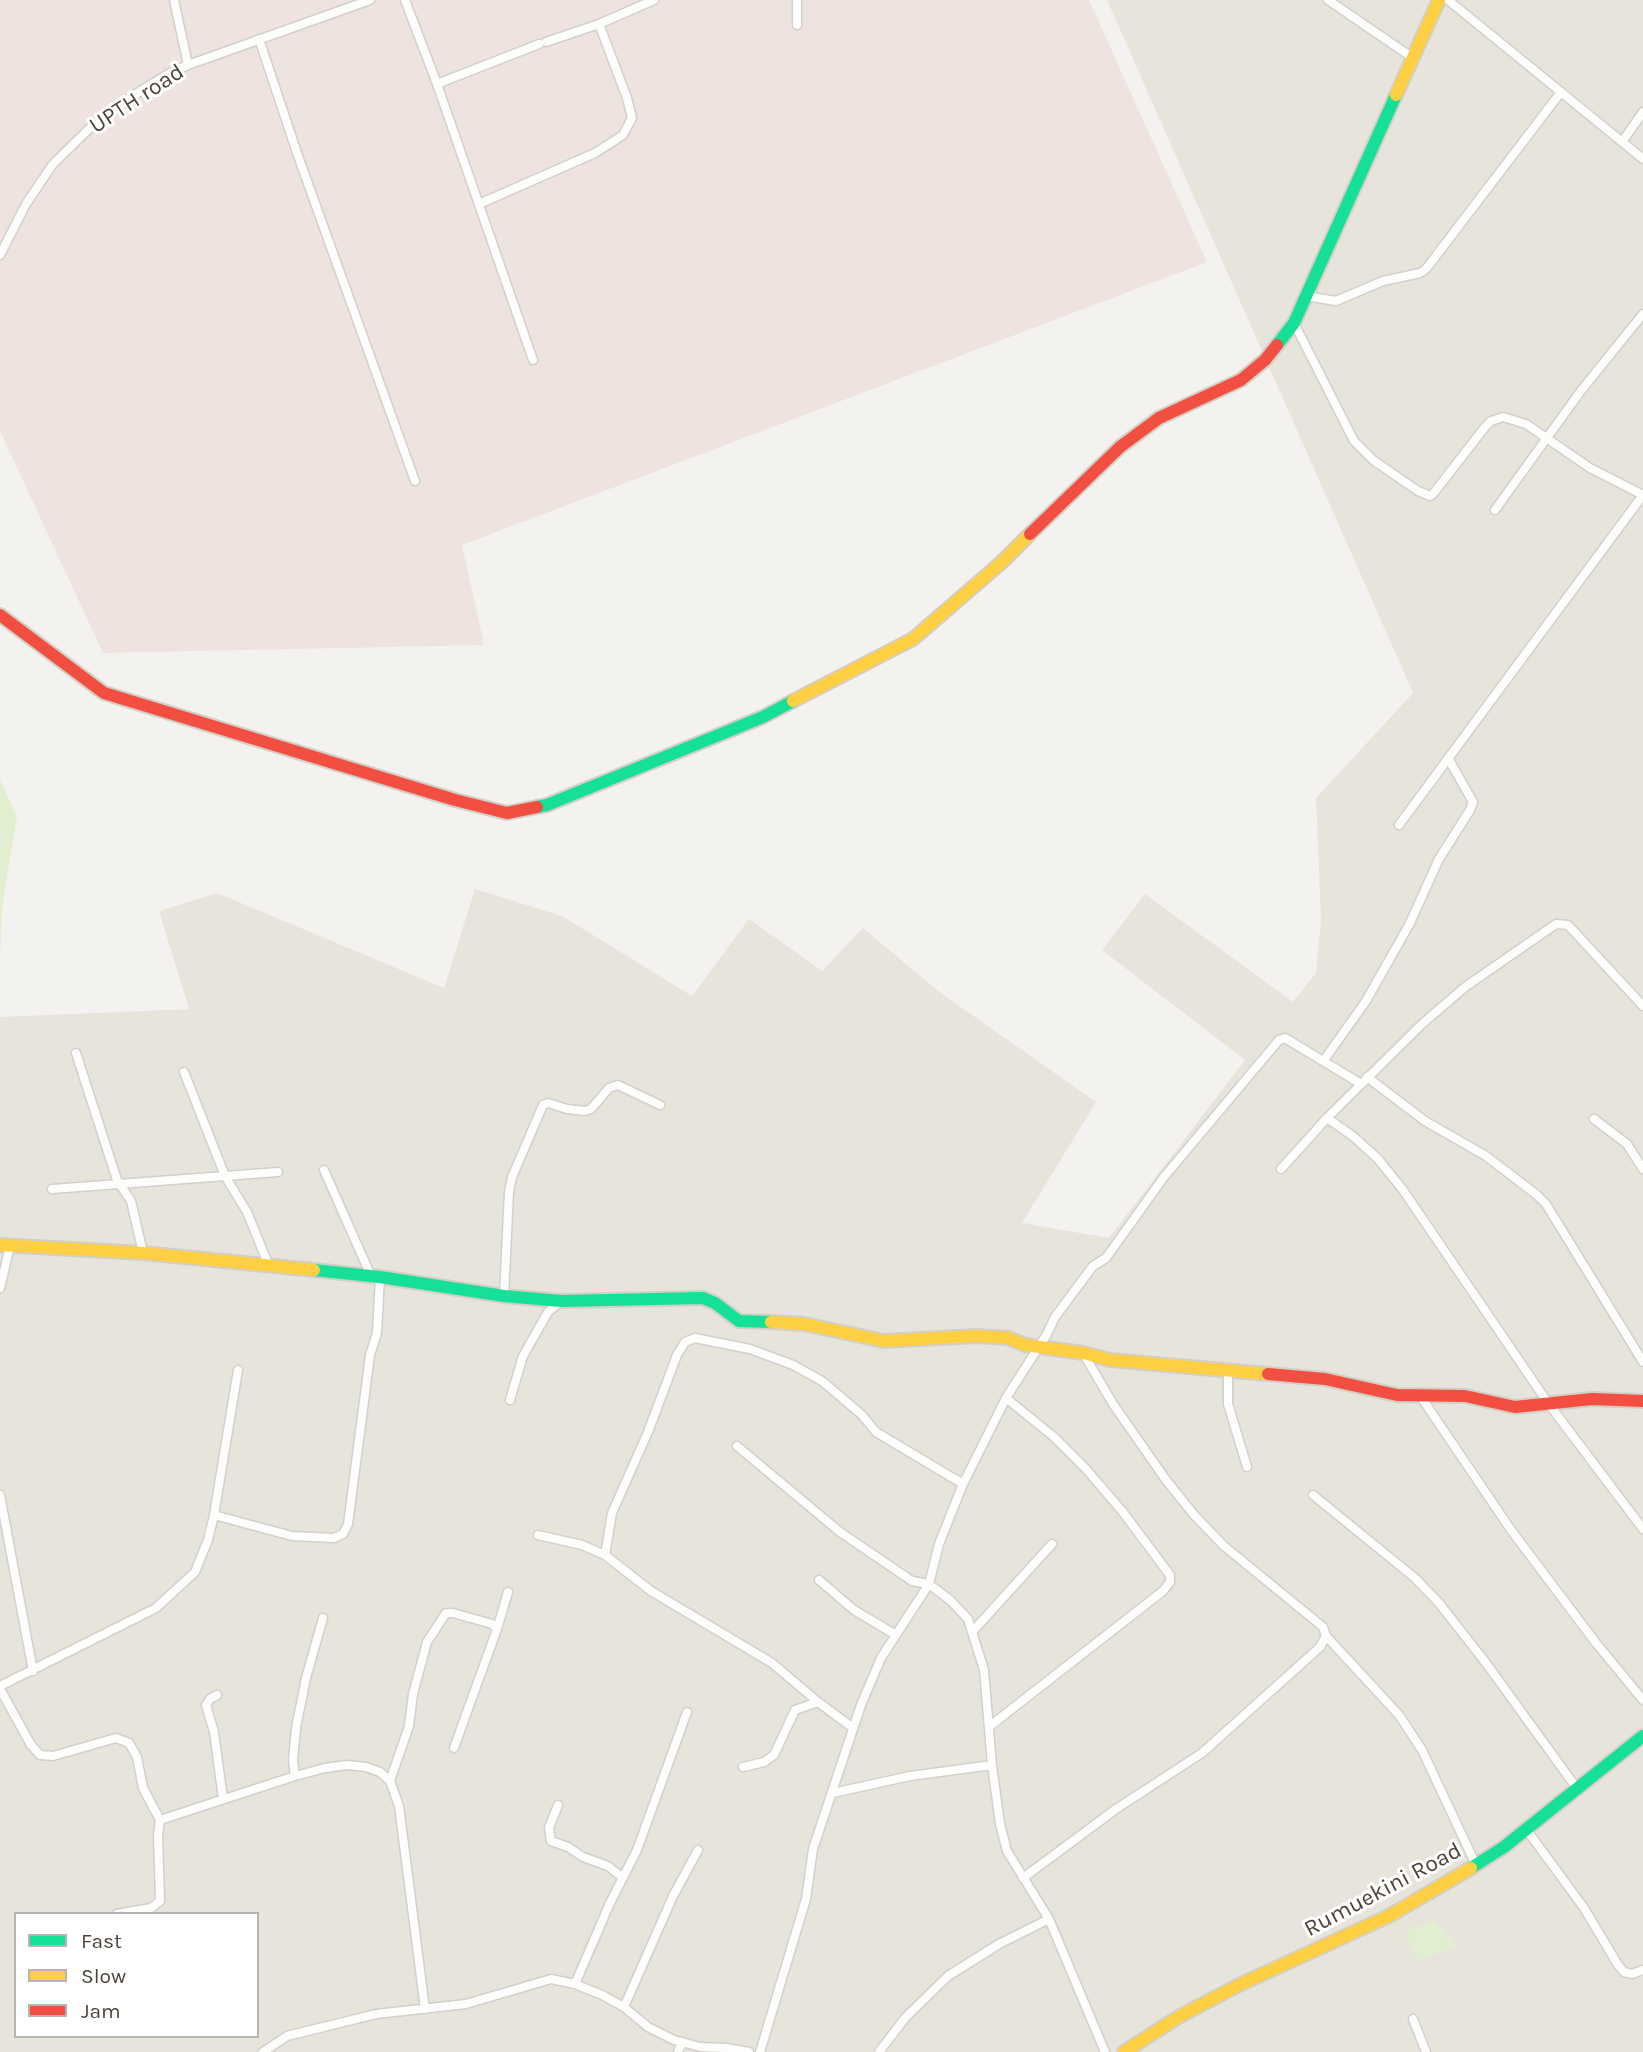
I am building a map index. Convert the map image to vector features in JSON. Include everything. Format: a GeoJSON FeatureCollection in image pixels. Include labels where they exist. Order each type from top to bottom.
{"type":"FeatureCollection","features":[{"type":"Feature","properties":{"kind":"street"},"geometry":{"type":"LineString","coordinates":[[174,0],[188,65]]}},
{"type":"Feature","properties":{"kind":"street","name":"UPTH road"},"geometry":{"type":"LineString","coordinates":[[0,255],[26,204],[53,164],[100,120],[170,73],[370,0]]}},
{"type":"Feature","properties":{"kind":"street"},"geometry":{"type":"LineString","coordinates":[[405,0],[438,84],[533,360]]}},
{"type":"Feature","properties":{"kind":"street"},"geometry":{"type":"LineString","coordinates":[[438,84],[542,43],[599,24],[654,0]]}},
{"type":"Feature","properties":{"kind":"street"},"geometry":{"type":"LineString","coordinates":[[797,0],[797,25]]}},
{"type":"Feature","properties":{"kind":"street"},"geometry":{"type":"LineString","coordinates":[[1328,0],[1413,58]]}},
{"type":"Feature","properties":{"kind":"street"},"geometry":{"type":"LineString","coordinates":[[0,615],[104,693],[454,800],[507,813],[547,805],[763,717],[913,639],[1002,562],[1121,447],[1159,418],[1241,380],[1265,360],[1294,323],[1439,0]]}},
{"type":"Feature","properties":{"kind":"street"},"geometry":{"type":"LineString","coordinates":[[1448,0],[1643,159]]}},
{"type":"Feature","properties":{"kind":"street"},"geometry":{"type":"LineString","coordinates":[[479,204],[595,153],[623,135],[632,118],[599,24]]}},
{"type":"Feature","properties":{"kind":"street"},"geometry":{"type":"LineString","coordinates":[[259,39],[415,481]]}},
{"type":"Feature","properties":{"kind":"street"},"geometry":{"type":"LineString","coordinates":[[1306,296],[1336,300],[1383,281],[1426,269],[1561,92]]}},
{"type":"Feature","properties":{"kind":"street"},"geometry":{"type":"LineString","coordinates":[[1622,142],[1643,112]]}},
{"type":"Feature","properties":{"kind":"street"},"geometry":{"type":"LineString","coordinates":[[1496,510],[1547,437],[1643,314]]}},
{"type":"Feature","properties":{"kind":"street"},"geometry":{"type":"LineString","coordinates":[[1294,323],[1354,442],[1373,460],[1426,495],[1433,494],[1485,427],[1497,418],[1512,418],[1547,437],[1590,468],[1643,495],[1399,825]]}},
{"type":"Feature","properties":{"kind":"street"},"geometry":{"type":"LineString","coordinates":[[1324,1060],[1366,1001],[1409,925],[1439,859],[1470,810],[1473,802],[1448,758]]}},
{"type":"Feature","properties":{"kind":"street"},"geometry":{"type":"LineString","coordinates":[[1281,1170],[1327,1118],[1396,1048],[1465,987],[1561,923],[1568,925],[1597,954],[1643,1006]]}},
{"type":"Feature","properties":{"kind":"street"},"geometry":{"type":"LineString","coordinates":[[760,2052],[806,1899],[813,1849],[853,1728],[881,1658],[929,1584],[939,1544],[963,1484],[1006,1398],[1055,1317],[1093,1266],[1107,1258],[1164,1177],[1279,1040],[1285,1038],[1364,1080],[1425,1121],[1486,1156],[1537,1195],[1546,1205],[1643,1362]]}},
{"type":"Feature","properties":{"kind":"street"},"geometry":{"type":"LineString","coordinates":[[76,1053],[117,1180],[131,1201],[143,1253]]}},
{"type":"Feature","properties":{"kind":"street"},"geometry":{"type":"LineString","coordinates":[[184,1072],[225,1176],[247,1212],[270,1266]]}},
{"type":"Feature","properties":{"kind":"street"},"geometry":{"type":"LineString","coordinates":[[505,1296],[509,1192],[512,1177],[543,1105],[548,1103],[585,1111],[591,1109],[609,1088],[618,1085],[660,1105]]}},
{"type":"Feature","properties":{"kind":"street"},"geometry":{"type":"LineString","coordinates":[[1327,1118],[1354,1137],[1378,1159],[1403,1190],[1548,1404],[1643,1529]]}},
{"type":"Feature","properties":{"kind":"street"},"geometry":{"type":"LineString","coordinates":[[1594,1119],[1627,1144],[1643,1168]]}},
{"type":"Feature","properties":{"kind":"street"},"geometry":{"type":"LineString","coordinates":[[214,1515],[292,1536],[334,1538],[343,1534],[348,1524],[367,1377],[377,1333],[375,1277],[324,1170]]}},
{"type":"Feature","properties":{"kind":"street"},"geometry":{"type":"LineString","coordinates":[[52,1189],[278,1172]]}},
{"type":"Feature","properties":{"kind":"street"},"geometry":{"type":"LineString","coordinates":[[0,1288],[5,1246],[143,1253],[375,1277],[505,1296],[561,1301],[703,1298],[715,1303],[739,1321],[804,1324],[884,1341],[977,1336],[1008,1338],[1025,1345],[1083,1353],[1121,1362],[1325,1379],[1397,1395],[1465,1396],[1515,1407],[1592,1399],[1643,1401]]}},
{"type":"Feature","properties":{"kind":"street"},"geometry":{"type":"LineString","coordinates":[[510,1400],[523,1356],[548,1312],[561,1301]]}},
{"type":"Feature","properties":{"kind":"street"},"geometry":{"type":"LineString","coordinates":[[605,1555],[612,1513],[648,1432],[677,1355],[685,1342],[695,1338],[750,1349],[802,1370],[822,1381],[862,1415],[876,1432],[963,1484]]}},
{"type":"Feature","properties":{"kind":"street"},"geometry":{"type":"LineString","coordinates":[[1083,1353],[1113,1404],[1166,1480],[1195,1516],[1224,1546],[1323,1627],[1326,1636],[1399,1715],[1422,1750],[1476,1865]]}},
{"type":"Feature","properties":{"kind":"street"},"geometry":{"type":"LineString","coordinates":[[128,1912],[151,1908],[160,1901],[160,1820],[143,1788],[137,1757],[128,1743],[116,1738],[53,1756],[40,1755],[31,1745],[0,1687],[156,1608],[195,1572],[208,1540],[214,1515],[237,1370]]}},
{"type":"Feature","properties":{"kind":"street"},"geometry":{"type":"LineString","coordinates":[[1228,1371],[1228,1404],[1247,1467]]}},
{"type":"Feature","properties":{"kind":"street"},"geometry":{"type":"LineString","coordinates":[[1421,1397],[1511,1530],[1596,1643],[1643,1700]]}},
{"type":"Feature","properties":{"kind":"street"},"geometry":{"type":"LineString","coordinates":[[990,1726],[1163,1591],[1170,1582],[1171,1574],[1086,1469],[1054,1437],[1006,1398]]}},
{"type":"Feature","properties":{"kind":"street"},"geometry":{"type":"LineString","coordinates":[[737,1446],[840,1532],[912,1581],[929,1584],[968,1619],[984,1670],[992,1765],[1000,1824],[1007,1851],[1049,1919],[1105,2052]]}},
{"type":"Feature","properties":{"kind":"street"},"geometry":{"type":"LineString","coordinates":[[0,1495],[33,1671]]}},
{"type":"Feature","properties":{"kind":"street"},"geometry":{"type":"LineString","coordinates":[[1314,1495],[1415,1578],[1440,1603],[1578,1790]]}},
{"type":"Feature","properties":{"kind":"street"},"geometry":{"type":"LineString","coordinates":[[538,1535],[582,1545],[605,1555],[651,1591],[772,1663],[853,1728]]}},
{"type":"Feature","properties":{"kind":"street"},"geometry":{"type":"LineString","coordinates":[[972,1631],[1052,1544]]}},
{"type":"Feature","properties":{"kind":"street"},"geometry":{"type":"LineString","coordinates":[[819,1580],[854,1610],[896,1635]]}},
{"type":"Feature","properties":{"kind":"street"},"geometry":{"type":"LineString","coordinates":[[454,1748],[508,1592]]}},
{"type":"Feature","properties":{"kind":"street"},"geometry":{"type":"LineString","coordinates":[[390,1781],[410,1726],[413,1694],[422,1658],[434,1630],[446,1613],[492,1624],[497,1629]]}},
{"type":"Feature","properties":{"kind":"street"},"geometry":{"type":"LineString","coordinates":[[295,1776],[293,1760],[296,1728],[306,1678],[323,1618]]}},
{"type":"Feature","properties":{"kind":"street"},"geometry":{"type":"LineString","coordinates":[[1023,1878],[1116,1809],[1202,1753],[1320,1647],[1326,1636]]}},
{"type":"Feature","properties":{"kind":"street"},"geometry":{"type":"LineString","coordinates":[[217,1695],[206,1705],[214,1732],[223,1799]]}},
{"type":"Feature","properties":{"kind":"street"},"geometry":{"type":"LineString","coordinates":[[743,1767],[764,1762],[774,1755],[796,1710],[818,1702]]}},
{"type":"Feature","properties":{"kind":"street"},"geometry":{"type":"LineString","coordinates":[[575,1984],[637,1850],[687,1712]]}},
{"type":"Feature","properties":{"kind":"street","name":"Rumuekini Road"},"geometry":{"type":"LineString","coordinates":[[1124,2052],[1184,2014],[1241,1984],[1389,1916],[1447,1884],[1527,1829],[1643,1736]]}},
{"type":"Feature","properties":{"kind":"street"},"geometry":{"type":"LineString","coordinates":[[160,1820],[295,1776],[346,1765],[380,1772],[390,1781],[399,1807],[425,2009]]}},
{"type":"Feature","properties":{"kind":"street"},"geometry":{"type":"LineString","coordinates":[[833,1793],[910,1776],[992,1765]]}},
{"type":"Feature","properties":{"kind":"street"},"geometry":{"type":"LineString","coordinates":[[558,1805],[549,1828],[551,1841],[608,1866],[623,1878]]}},
{"type":"Feature","properties":{"kind":"street"},"geometry":{"type":"LineString","coordinates":[[1527,1829],[1584,1908],[1618,1965],[1624,1972],[1632,1974],[1643,1970]]}},
{"type":"Feature","properties":{"kind":"street"},"geometry":{"type":"LineString","coordinates":[[624,2007],[673,1896],[698,1850]]}},
{"type":"Feature","properties":{"kind":"street"},"geometry":{"type":"LineString","coordinates":[[879,2052],[905,2018],[948,1976],[999,1944],[1049,1919]]}},
{"type":"Feature","properties":{"kind":"street"},"geometry":{"type":"LineString","coordinates":[[263,2052],[287,2036],[376,2014],[466,2004],[551,1979],[575,1984],[624,2007],[649,2027],[682,2042],[699,2047],[749,2052]]}},
{"type":"Feature","properties":{"kind":"street"},"geometry":{"type":"LineString","coordinates":[[1413,2019],[1426,2052]]}},
{"type":"Feature","properties":{"kind":"street"},"geometry":{"type":"LineString","coordinates":[[678,2052],[682,2042]]}},
{"type":"Feature","properties":{"kind":"shaded area"},"geometry":{"type":"Polygon","coordinates":[[[0,0],[1089,0],[1207,262],[462,545],[484,645],[103,653],[0,431],[0,0]]]}},
{"type":"Feature","properties":{"kind":"shaded area"},"geometry":{"type":"Polygon","coordinates":[[[1107,0],[1643,0],[1643,2052],[0,2052],[0,1017],[189,1009],[159,911],[217,893],[444,988],[475,889],[562,916],[692,996],[749,919],[822,971],[863,928],[938,991],[1096,1102],[1022,1223],[1109,1238],[1245,1060],[1102,950],[1145,894],[1293,1002],[1316,973],[1321,920],[1316,798],[1413,693],[1107,0]]]}},
{"type":"Feature","properties":{"kind":"green space"},"geometry":{"type":"Polygon","coordinates":[[[0,780],[17,817],[2,908],[0,961],[0,780]]]}},
{"type":"Feature","properties":{"kind":"green space"},"geometry":{"type":"Polygon","coordinates":[[[1434,1920],[1449,1938],[1452,1938],[1456,1948],[1417,1961],[1404,1933],[1434,1920]]]}},
{"type":"Feature","properties":{"kind":"traffic: fast"},"geometry":{"type":"LineString","coordinates":[[1277,345],[1294,323],[1396,95]]}},
{"type":"Feature","properties":{"kind":"traffic: fast"},"geometry":{"type":"LineString","coordinates":[[537,807],[763,717],[793,701]]}},
{"type":"Feature","properties":{"kind":"traffic: fast"},"geometry":{"type":"LineString","coordinates":[[314,1270],[504,1296],[561,1301],[703,1298],[715,1303],[739,1321],[771,1322]]}},
{"type":"Feature","properties":{"kind":"traffic: fast"},"geometry":{"type":"LineString","coordinates":[[1471,1868],[1504,1847],[1643,1736]]}},
{"type":"Feature","properties":{"kind":"traffic: slow"},"geometry":{"type":"LineString","coordinates":[[1396,95],[1439,0]]}},
{"type":"Feature","properties":{"kind":"traffic: slow"},"geometry":{"type":"LineString","coordinates":[[793,701],[913,639],[1002,562],[1030,534]]}},
{"type":"Feature","properties":{"kind":"traffic: slow"},"geometry":{"type":"LineString","coordinates":[[0,1245],[143,1253],[314,1270]]}},
{"type":"Feature","properties":{"kind":"traffic: slow"},"geometry":{"type":"LineString","coordinates":[[771,1322],[804,1324],[884,1341],[977,1336],[1008,1338],[1025,1345],[1083,1353],[1110,1360],[1268,1374]]}},
{"type":"Feature","properties":{"kind":"traffic: slow"},"geometry":{"type":"LineString","coordinates":[[1124,2052],[1180,2016],[1241,1984],[1389,1916],[1471,1868]]}},
{"type":"Feature","properties":{"kind":"traffic: jam"},"geometry":{"type":"LineString","coordinates":[[1030,534],[1120,447],[1159,418],[1241,380],[1265,360],[1277,345]]}},
{"type":"Feature","properties":{"kind":"traffic: jam"},"geometry":{"type":"LineString","coordinates":[[0,615],[104,693],[455,800],[507,813],[537,807]]}},
{"type":"Feature","properties":{"kind":"traffic: jam"},"geometry":{"type":"LineString","coordinates":[[1268,1374],[1325,1379],[1397,1395],[1465,1396],[1515,1407],[1592,1399],[1643,1401]]}}]}
